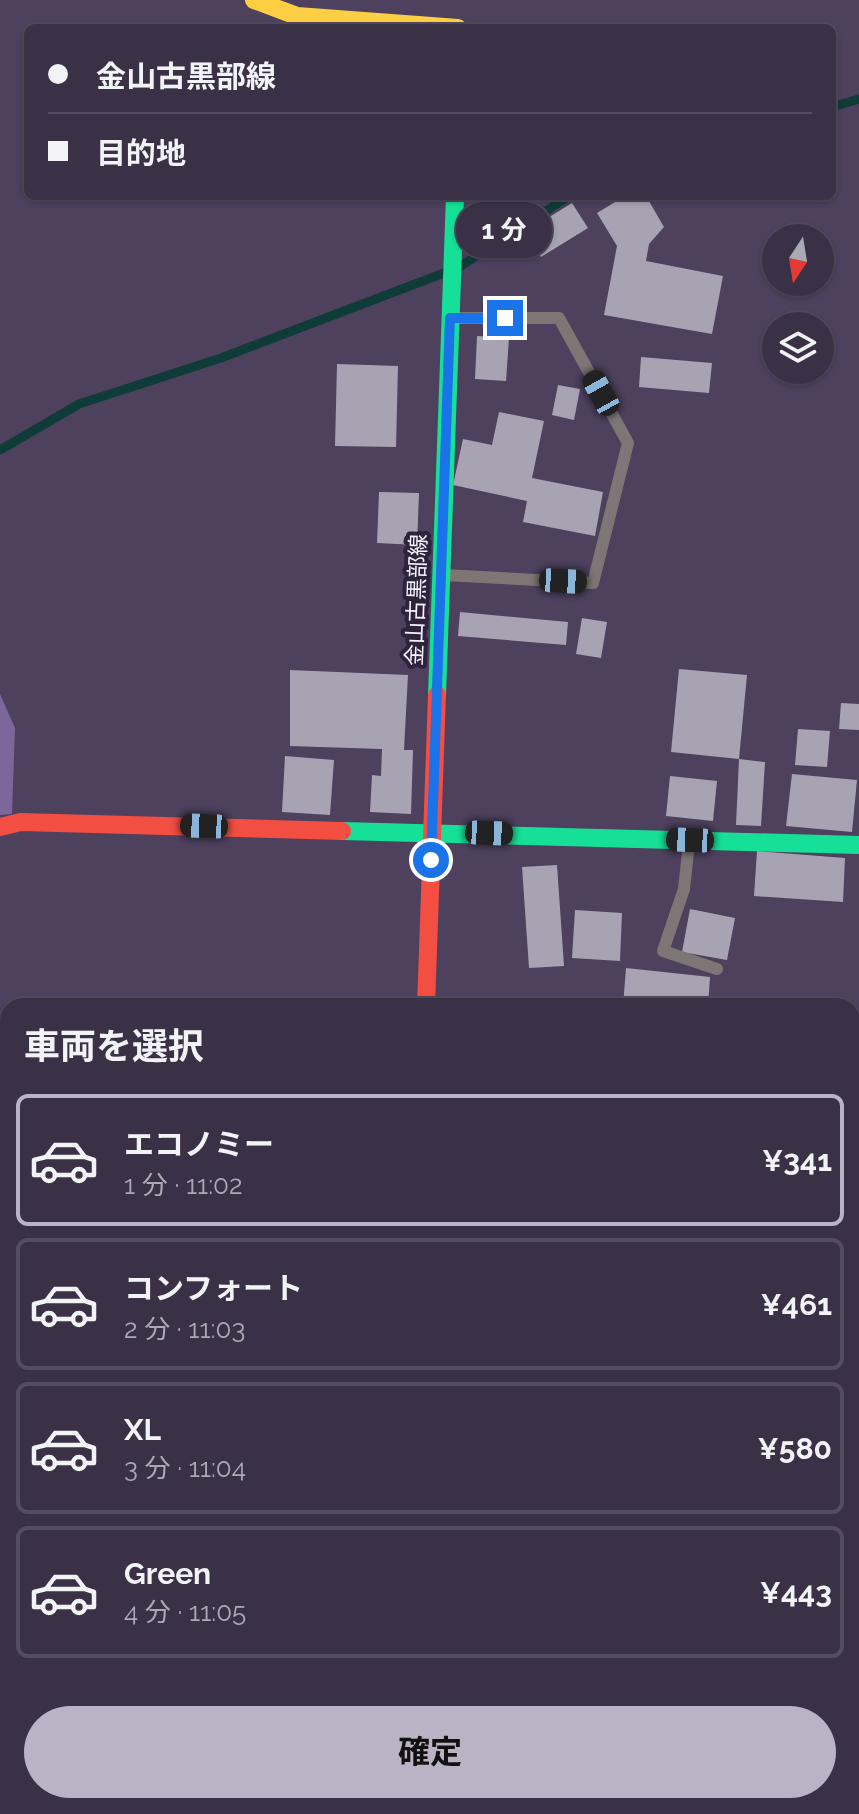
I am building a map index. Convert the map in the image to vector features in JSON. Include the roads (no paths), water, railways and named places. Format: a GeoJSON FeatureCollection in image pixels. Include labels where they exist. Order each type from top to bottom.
{"type":"FeatureCollection","features":[{"type":"Feature","properties":{"kind":"street"},"geometry":{"type":"LineString","coordinates":[[254,0],[297,16],[460,23]]}},
{"type":"Feature","properties":{"kind":"street","name":"金山古黒部線"},"geometry":{"type":"LineString","coordinates":[[426,998],[455,200]]}},
{"type":"Feature","properties":{"kind":"street"},"geometry":{"type":"LineString","coordinates":[[0,827],[21,822],[859,845]]}},
{"type":"Feature","properties":{"kind":"lane"},"geometry":{"type":"LineString","coordinates":[[441,574],[593,583],[628,443],[559,318],[450,318]]}},
{"type":"Feature","properties":{"kind":"lane"},"geometry":{"type":"LineString","coordinates":[[690,840],[684,889],[663,951],[717,969]]}},
{"type":"Feature","properties":{"kind":"waterway"},"geometry":{"type":"LineString","coordinates":[[836,106],[859,99]]}},
{"type":"Feature","properties":{"kind":"waterway"},"geometry":{"type":"LineString","coordinates":[[461,266],[563,200]]}},
{"type":"Feature","properties":{"kind":"waterway"},"geometry":{"type":"LineString","coordinates":[[0,450],[79,404],[221,358],[444,273]]}}]}
